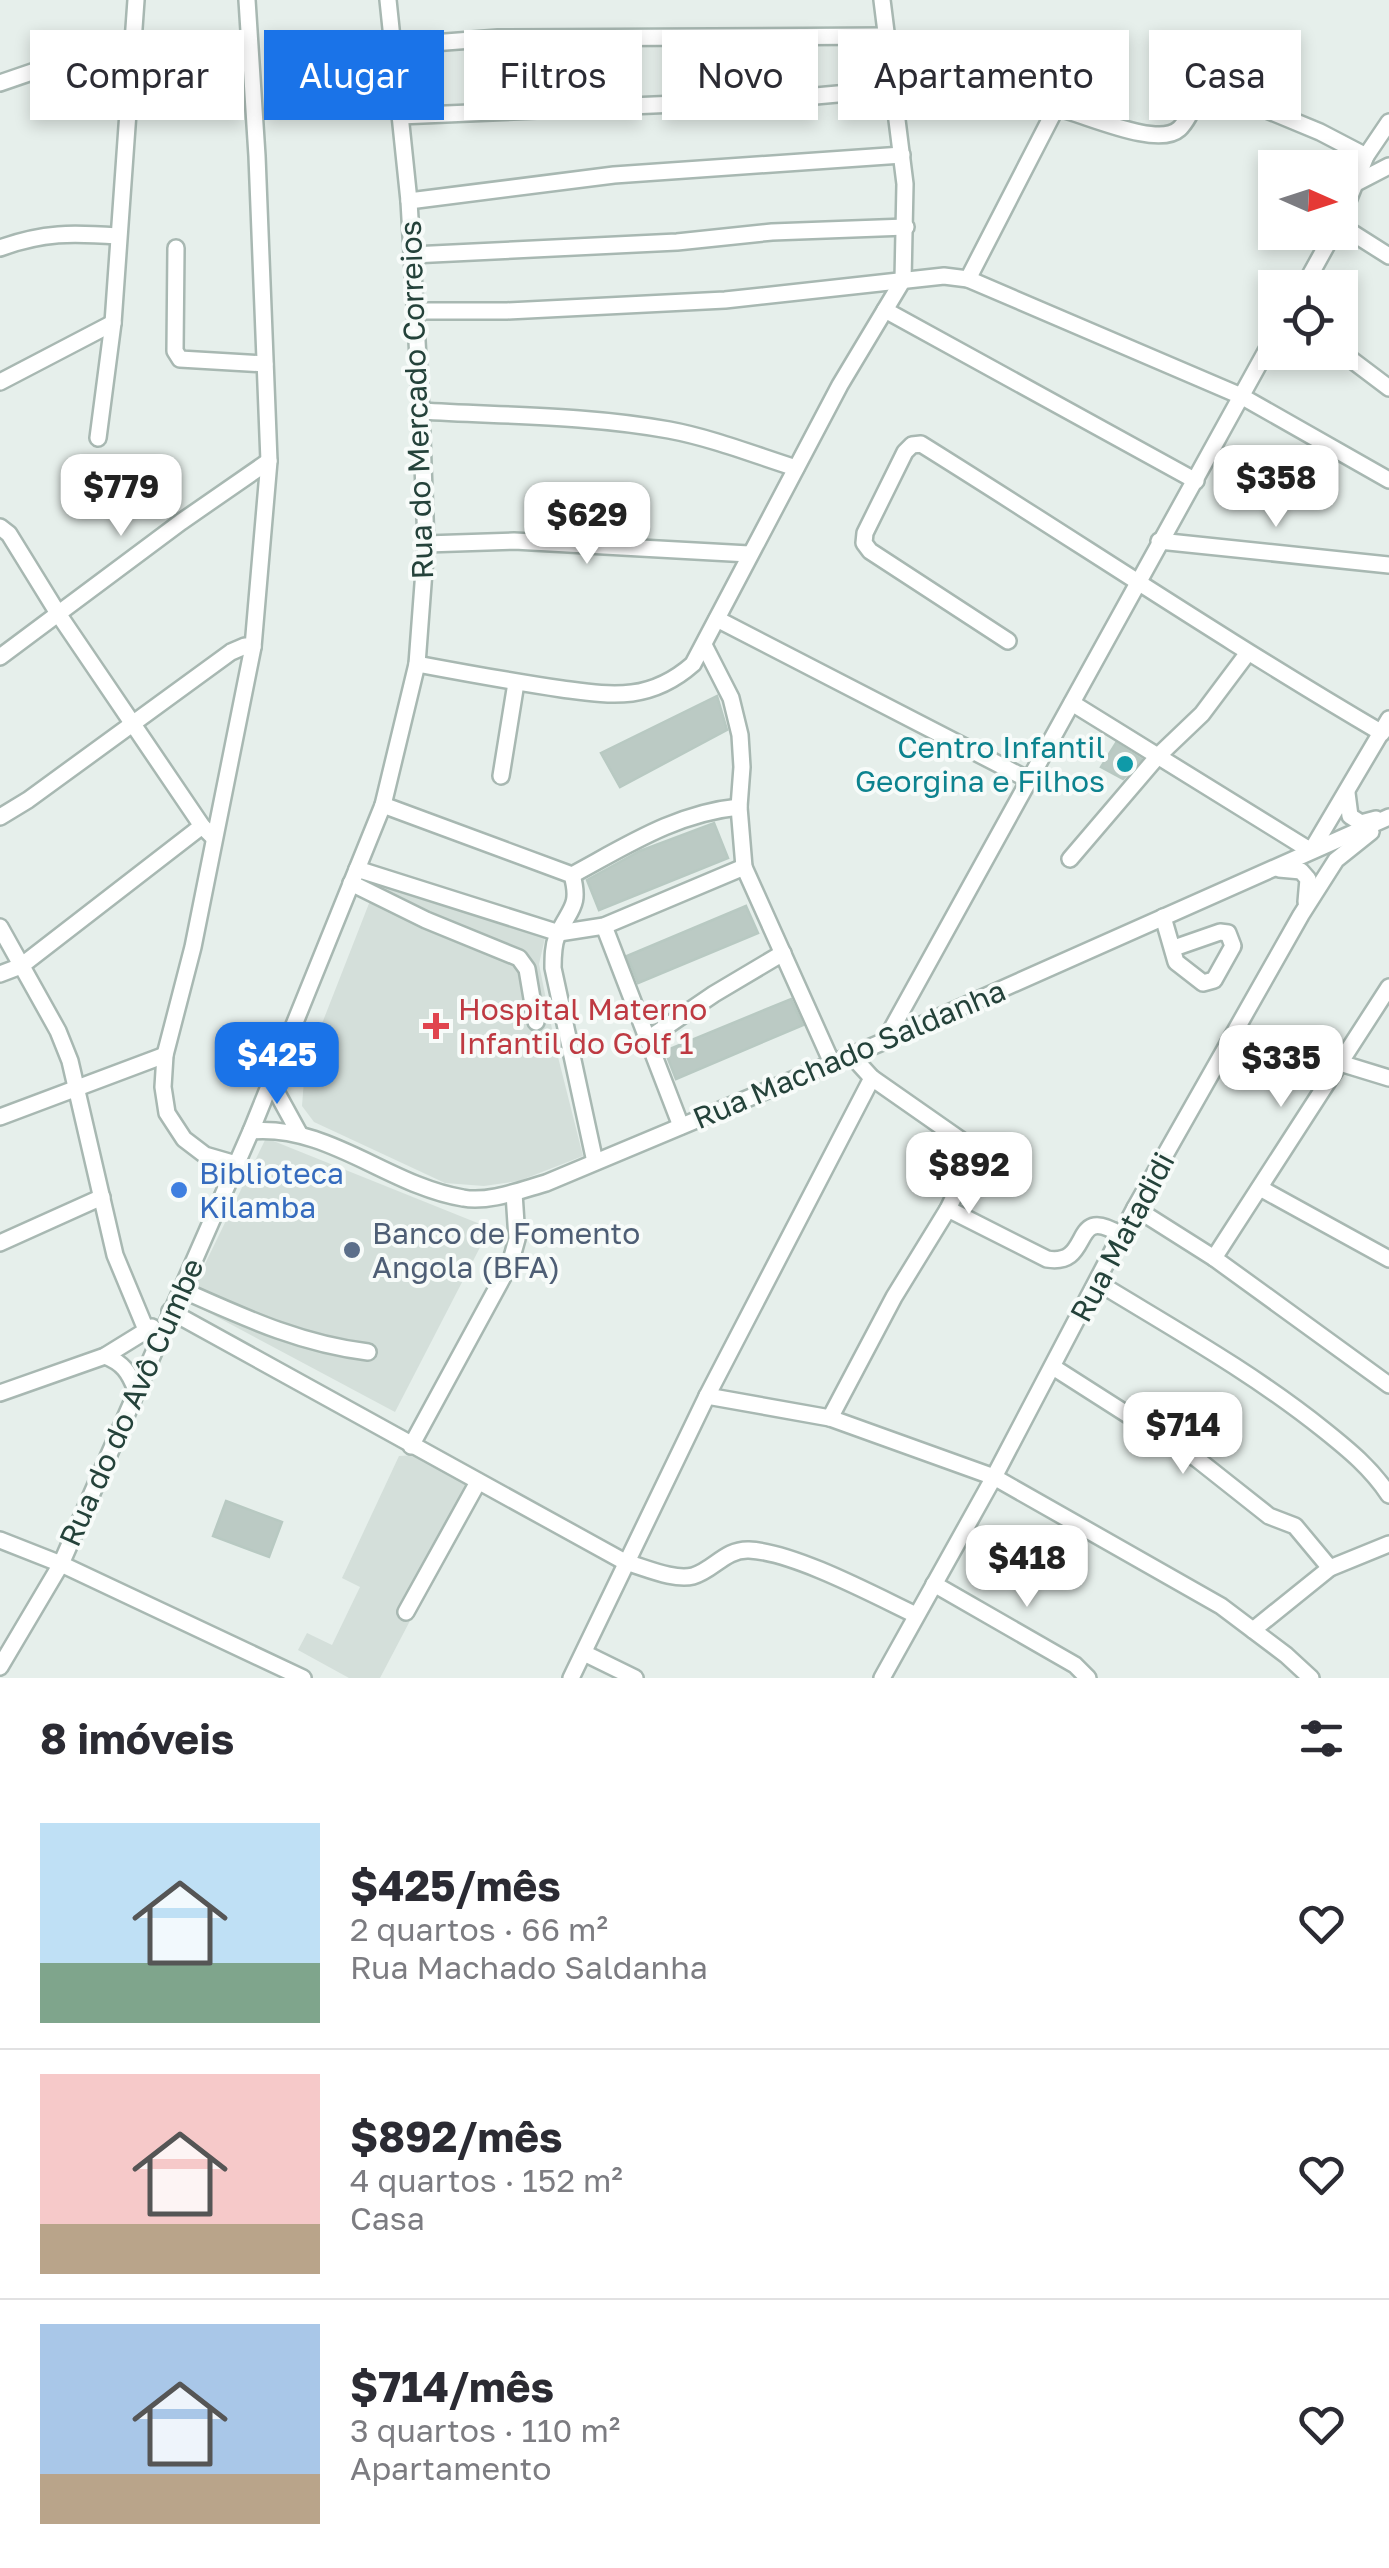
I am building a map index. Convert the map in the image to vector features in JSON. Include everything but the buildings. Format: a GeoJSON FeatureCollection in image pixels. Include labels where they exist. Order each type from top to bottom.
{"type":"FeatureCollection","features":[{"type":"Feature","properties":{"kind":"street"},"geometry":{"type":"LineString","coordinates":[[134,30],[136,0]]}},
{"type":"Feature","properties":{"kind":"street"},"geometry":{"type":"LineString","coordinates":[[236,1164],[205,1154],[184,1139],[167,1113],[164,1055],[192,947],[208,832],[252,647],[269,461],[247,0]]}},
{"type":"Feature","properties":{"kind":"street","name":"Rua do Mercado Correios"},"geometry":{"type":"LineString","coordinates":[[388,0],[391,30]]}},
{"type":"Feature","properties":{"kind":"street"},"geometry":{"type":"LineString","coordinates":[[882,0],[886,30]]}},
{"type":"Feature","properties":{"kind":"street"},"geometry":{"type":"LineString","coordinates":[[444,42],[498,38],[838,36]]}},
{"type":"Feature","properties":{"kind":"street"},"geometry":{"type":"LineString","coordinates":[[0,83],[30,73]]}},
{"type":"Feature","properties":{"kind":"street"},"geometry":{"type":"LineString","coordinates":[[968,279],[1056,108],[1129,132],[1172,133],[1180,128],[1203,88],[1208,86],[1320,132],[1366,156]]}},
{"type":"Feature","properties":{"kind":"street"},"geometry":{"type":"LineString","coordinates":[[444,114],[838,94]]}},
{"type":"Feature","properties":{"kind":"street"},"geometry":{"type":"LineString","coordinates":[[98,438],[113,323],[127,120]]}},
{"type":"Feature","properties":{"kind":"street","name":"Rua do Mercado Correios"},"geometry":{"type":"LineString","coordinates":[[251,1131],[382,805],[417,664],[426,544],[410,201],[400,120]]}},
{"type":"Feature","properties":{"kind":"street"},"geometry":{"type":"LineString","coordinates":[[417,664],[605,694],[633,693],[677,678],[694,664],[796,468],[904,280],[906,227],[897,120]]}},
{"type":"Feature","properties":{"kind":"street"},"geometry":{"type":"LineString","coordinates":[[1358,182],[1366,156],[1389,122]]}},
{"type":"Feature","properties":{"kind":"street"},"geometry":{"type":"LineString","coordinates":[[410,201],[614,175],[902,155]]}},
{"type":"Feature","properties":{"kind":"street"},"geometry":{"type":"LineString","coordinates":[[1358,182],[1389,166]]}},
{"type":"Feature","properties":{"kind":"street"},"geometry":{"type":"LineString","coordinates":[[412,255],[906,227]]}},
{"type":"Feature","properties":{"kind":"street"},"geometry":{"type":"LineString","coordinates":[[0,248],[42,234],[118,236]]}},
{"type":"Feature","properties":{"kind":"street"},"geometry":{"type":"LineString","coordinates":[[1358,235],[1389,256]]}},
{"type":"Feature","properties":{"kind":"street"},"geometry":{"type":"LineString","coordinates":[[176,248],[175,351],[180,358],[187,362],[266,364]]}},
{"type":"Feature","properties":{"kind":"street"},"geometry":{"type":"LineString","coordinates":[[415,311],[507,311],[725,300],[944,276],[968,279],[1241,396],[1389,480]]}},
{"type":"Feature","properties":{"kind":"street"},"geometry":{"type":"LineString","coordinates":[[885,310],[1196,480]]}},
{"type":"Feature","properties":{"kind":"street"},"geometry":{"type":"LineString","coordinates":[[0,382],[113,323]]}},
{"type":"Feature","properties":{"kind":"street"},"geometry":{"type":"LineString","coordinates":[[1358,365],[1389,388]]}},
{"type":"Feature","properties":{"kind":"street"},"geometry":{"type":"LineString","coordinates":[[885,1041],[1258,366]]}},
{"type":"Feature","properties":{"kind":"street"},"geometry":{"type":"LineString","coordinates":[[421,411],[640,425],[674,431],[796,468]]}},
{"type":"Feature","properties":{"kind":"street"},"geometry":{"type":"LineString","coordinates":[[1008,641],[870,551],[864,543],[897,468],[912,445],[920,444],[1138,580],[1247,654],[1385,726],[1311,851],[1072,703]]}},
{"type":"Feature","properties":{"kind":"street"},"geometry":{"type":"LineString","coordinates":[[0,657],[269,461]]}},
{"type":"Feature","properties":{"kind":"street"},"geometry":{"type":"LineString","coordinates":[[0,527],[9,534],[59,615],[208,832]]}},
{"type":"Feature","properties":{"kind":"street"},"geometry":{"type":"LineString","coordinates":[[426,544],[514,541],[749,554]]}},
{"type":"Feature","properties":{"kind":"street"},"geometry":{"type":"LineString","coordinates":[[1159,541],[1389,565]]}},
{"type":"Feature","properties":{"kind":"street"},"geometry":{"type":"LineString","coordinates":[[717,618],[1028,780]]}},
{"type":"Feature","properties":{"kind":"street"},"geometry":{"type":"LineString","coordinates":[[0,817],[231,652],[252,647]]}},
{"type":"Feature","properties":{"kind":"street"},"geometry":{"type":"LineString","coordinates":[[704,647],[731,698],[740,735],[739,806],[744,868],[832,1063]]}},
{"type":"Feature","properties":{"kind":"street"},"geometry":{"type":"LineString","coordinates":[[1070,860],[1158,756],[1202,714],[1247,654]]}},
{"type":"Feature","properties":{"kind":"street"},"geometry":{"type":"LineString","coordinates":[[501,776],[516,682]]}},
{"type":"Feature","properties":{"kind":"street"},"geometry":{"type":"LineString","coordinates":[[1347,789],[1350,816],[1361,823],[1389,817]]}},
{"type":"Feature","properties":{"kind":"street"},"geometry":{"type":"LineString","coordinates":[[382,805],[572,876],[667,824],[710,810],[739,806]]}},
{"type":"Feature","properties":{"kind":"street","name":"Rua Machado Saldanha"},"geometry":{"type":"LineString","coordinates":[[251,1131],[300,1133],[434,1191],[467,1200],[514,1193],[885,1041],[1389,817]]}},
{"type":"Feature","properties":{"kind":"street","name":"Rua Matadidi"},"geometry":{"type":"LineString","coordinates":[[883,1678],[1136,1208],[1300,915],[1336,860],[1389,817]]}},
{"type":"Feature","properties":{"kind":"street"},"geometry":{"type":"LineString","coordinates":[[0,974],[22,966],[208,832]]}},
{"type":"Feature","properties":{"kind":"street"},"geometry":{"type":"LineString","coordinates":[[354,876],[558,933],[604,926],[744,868]]}},
{"type":"Feature","properties":{"kind":"street"},"geometry":{"type":"LineString","coordinates":[[1267,871],[1291,868],[1308,879],[1308,898],[1300,915]]}},
{"type":"Feature","properties":{"kind":"street"},"geometry":{"type":"LineString","coordinates":[[354,876],[426,920],[519,958],[527,968],[536,1022]]}},
{"type":"Feature","properties":{"kind":"street"},"geometry":{"type":"LineString","coordinates":[[572,876],[577,894],[572,913],[553,948],[553,968],[594,1162]]}},
{"type":"Feature","properties":{"kind":"street"},"geometry":{"type":"LineString","coordinates":[[1163,917],[1174,948]]}},
{"type":"Feature","properties":{"kind":"street"},"geometry":{"type":"LineString","coordinates":[[604,926],[681,1126]]}},
{"type":"Feature","properties":{"kind":"street"},"geometry":{"type":"LineString","coordinates":[[0,927],[58,1031],[78,1087],[115,1254],[147,1332]]}},
{"type":"Feature","properties":{"kind":"street"},"geometry":{"type":"LineString","coordinates":[[648,1039],[783,953]]}},
{"type":"Feature","properties":{"kind":"street"},"geometry":{"type":"LineString","coordinates":[[1214,1258],[1389,987]]}},
{"type":"Feature","properties":{"kind":"street"},"geometry":{"type":"LineString","coordinates":[[0,1117],[164,1055]]}},
{"type":"Feature","properties":{"kind":"street"},"geometry":{"type":"LineString","coordinates":[[830,1418],[894,1297],[948,1209],[972,1150],[872,1078],[851,1055]]}},
{"type":"Feature","properties":{"kind":"street"},"geometry":{"type":"LineString","coordinates":[[1340,1063],[1389,1078]]}},
{"type":"Feature","properties":{"kind":"street"},"geometry":{"type":"LineString","coordinates":[[571,1678],[706,1396],[872,1078]]}},
{"type":"Feature","properties":{"kind":"street"},"geometry":{"type":"LineString","coordinates":[[271,1082],[300,1133]]}},
{"type":"Feature","properties":{"kind":"street","name":"Rua do do Avô Cumbe"},"geometry":{"type":"LineString","coordinates":[[0,1667],[61,1564],[251,1131]]}},
{"type":"Feature","properties":{"kind":"street"},"geometry":{"type":"LineString","coordinates":[[1260,1188],[1389,1259]]}},
{"type":"Feature","properties":{"kind":"street"},"geometry":{"type":"LineString","coordinates":[[411,1446],[510,1264],[518,1239],[514,1193]]}},
{"type":"Feature","properties":{"kind":"street"},"geometry":{"type":"LineString","coordinates":[[0,1244],[102,1197]]}},
{"type":"Feature","properties":{"kind":"street"},"geometry":{"type":"LineString","coordinates":[[1136,1208],[1214,1258],[1389,1385]]}},
{"type":"Feature","properties":{"kind":"street"},"geometry":{"type":"LineString","coordinates":[[948,1209],[1047,1259],[1060,1261],[1069,1257],[1090,1227],[1098,1224],[1121,1236]]}},
{"type":"Feature","properties":{"kind":"street"},"geometry":{"type":"LineString","coordinates":[[1097,1282],[1242,1370],[1308,1418],[1366,1464],[1389,1495]]}},
{"type":"Feature","properties":{"kind":"street"},"geometry":{"type":"LineString","coordinates":[[180,1289],[285,1335],[325,1347],[368,1352]]}},
{"type":"Feature","properties":{"kind":"street"},"geometry":{"type":"LineString","coordinates":[[0,1393],[105,1356],[147,1332],[170,1312],[625,1562],[691,1577],[707,1570],[722,1556],[744,1550],[768,1553],[839,1579],[916,1615]]}},
{"type":"Feature","properties":{"kind":"street"},"geometry":{"type":"LineString","coordinates":[[105,1356],[130,1372],[136,1390]]}},
{"type":"Feature","properties":{"kind":"street"},"geometry":{"type":"LineString","coordinates":[[1052,1366],[1196,1459],[1269,1516],[1295,1526],[1330,1568]]}},
{"type":"Feature","properties":{"kind":"street"},"geometry":{"type":"LineString","coordinates":[[706,1396],[830,1418],[994,1477],[1222,1606],[1311,1678]]}},
{"type":"Feature","properties":{"kind":"street"},"geometry":{"type":"LineString","coordinates":[[406,1612],[478,1482]]}},
{"type":"Feature","properties":{"kind":"street"},"geometry":{"type":"LineString","coordinates":[[0,1540],[61,1564],[304,1678]]}},
{"type":"Feature","properties":{"kind":"street"},"geometry":{"type":"LineString","coordinates":[[1254,1630],[1330,1568],[1389,1544]]}},
{"type":"Feature","properties":{"kind":"street"},"geometry":{"type":"LineString","coordinates":[[934,1584],[1045,1646],[1088,1678]]}},
{"type":"Feature","properties":{"kind":"street"},"geometry":{"type":"LineString","coordinates":[[584,1653],[635,1678]]}},
{"type":"Feature","properties":{"kind":"shaded area","name":"Hospital Materno Infantil do Golf 1"},"geometry":{"type":"Polygon","coordinates":[[[377,883],[545,938],[539,964],[583,1156],[519,1181],[484,1186],[445,1183],[314,1122],[302,1106],[305,1067],[377,883]]]}},
{"type":"Feature","properties":{"kind":"shaded area"},"geometry":{"type":"Polygon","coordinates":[[[266,1138],[490,1228],[395,1412],[187,1301],[266,1138]]]}},
{"type":"Feature","properties":{"kind":"shaded area"},"geometry":{"type":"Polygon","coordinates":[[[415,1455],[478,1491],[380,1678],[349,1678],[298,1650],[307,1633],[332,1645],[360,1587],[342,1578],[399,1456],[415,1455]]]}},
{"type":"Feature","properties":{"kind":"place","name":"Centro Infantil Georgina e Filhos"},"geometry":{"type":"Point","coordinates":[1125,764]}},
{"type":"Feature","properties":{"kind":"place","name":"Hospital Materno Infantil do Golf 1"},"geometry":{"type":"Point","coordinates":[436,1026]}},
{"type":"Feature","properties":{"kind":"place","name":"Biblioteca Kilamba"},"geometry":{"type":"Point","coordinates":[179,1190]}},
{"type":"Feature","properties":{"kind":"place","name":"Banco de Fomento Angola (BFA)"},"geometry":{"type":"Point","coordinates":[352,1250]}}]}
